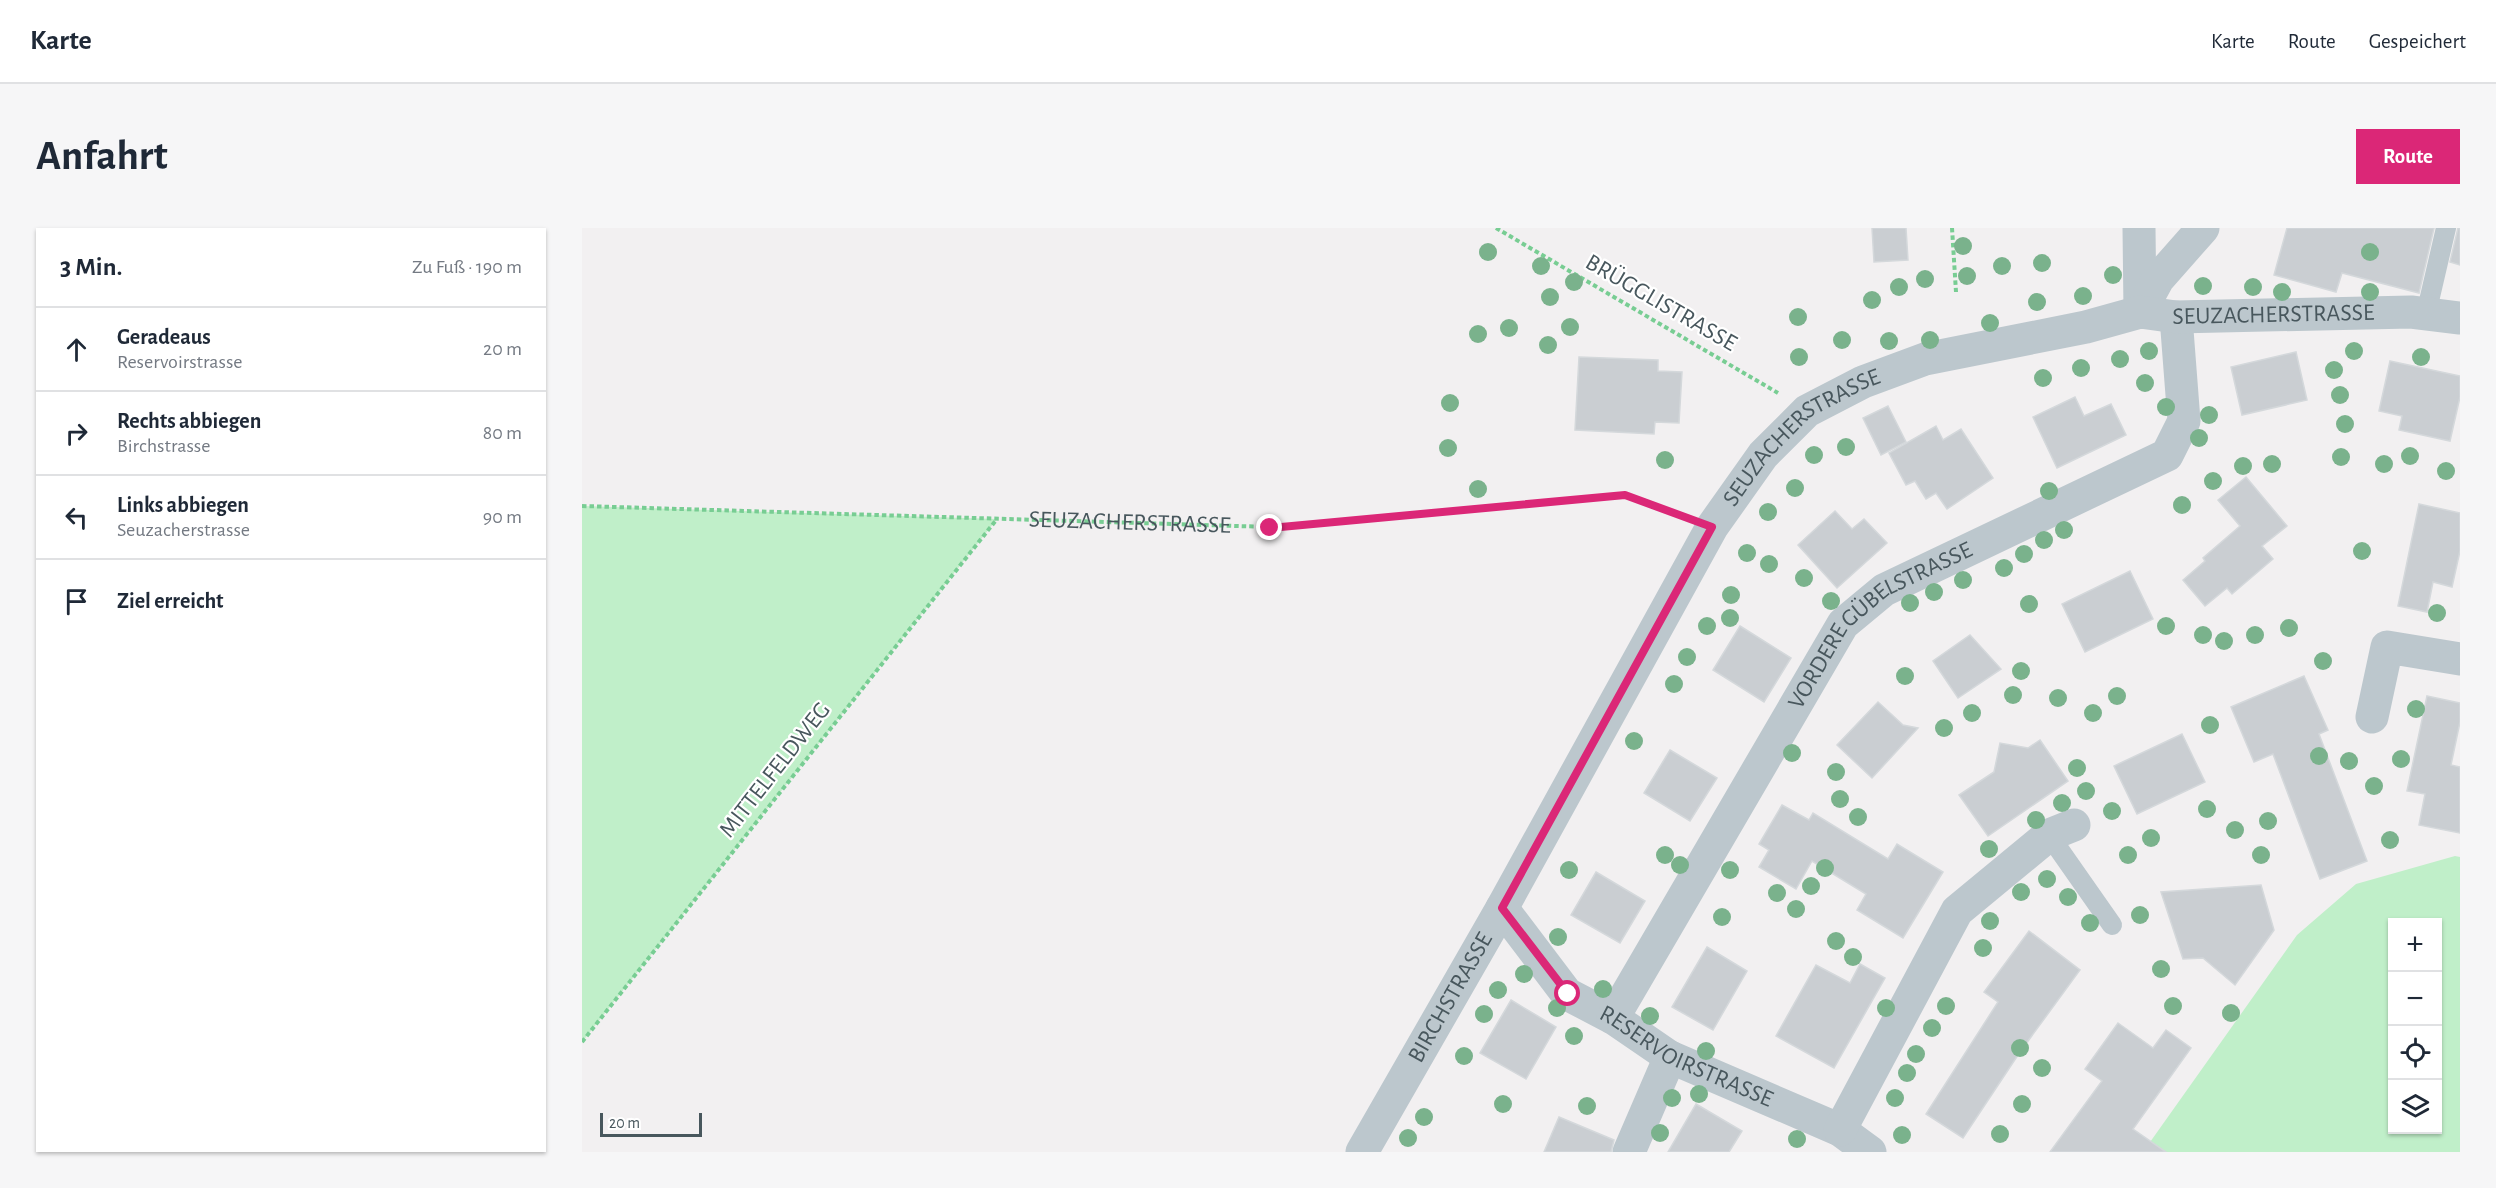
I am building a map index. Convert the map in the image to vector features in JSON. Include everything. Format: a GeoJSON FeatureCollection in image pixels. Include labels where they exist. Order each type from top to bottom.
{"type":"FeatureCollection","features":[{"type":"Feature","properties":{"kind":"street"},"geometry":{"type":"LineString","coordinates":[[2139,228],[2140,312]]}},
{"type":"Feature","properties":{"kind":"street"},"geometry":{"type":"LineString","coordinates":[[2140,312],[2157,279],[2203,228]]}},
{"type":"Feature","properties":{"kind":"street","name":"SEUZACHERSTRASSE"},"geometry":{"type":"LineString","coordinates":[[1712,527],[1763,455],[1806,411],[1863,382],[1925,359],[2086,327],[2140,312],[2176,317],[2411,312],[2460,318]]}},
{"type":"Feature","properties":{"kind":"street","name":"VORDERE GÜBELSTRASSE"},"geometry":{"type":"LineString","coordinates":[[1613,1018],[1843,624],[1884,590],[2167,455],[2184,421],[2176,317]]}},
{"type":"Feature","properties":{"kind":"street","name":"BIRCHSTRASSE"},"geometry":{"type":"LineString","coordinates":[[1362,1152],[1502,908],[1712,527]]}},
{"type":"Feature","properties":{"kind":"street"},"geometry":{"type":"LineString","coordinates":[[2372,717],[2387,647],[2460,659]]}},
{"type":"Feature","properties":{"kind":"street"},"geometry":{"type":"LineString","coordinates":[[1840,1130],[1957,911],[2061,830]]}},
{"type":"Feature","properties":{"kind":"street","name":"RESERVOIRSTRASSE"},"geometry":{"type":"LineString","coordinates":[[1502,908],[1568,994],[1613,1018],[1670,1057],[1840,1130],[1870,1152]]}},
{"type":"Feature","properties":{"kind":"street"},"geometry":{"type":"LineString","coordinates":[[1629,1152],[1670,1057]]}},
{"type":"Feature","properties":{"kind":"lane"},"geometry":{"type":"LineString","coordinates":[[2426,314],[2446,228]]}},
{"type":"Feature","properties":{"kind":"lane"},"geometry":{"type":"LineString","coordinates":[[2061,830],[2112,925]]}},
{"type":"Feature","properties":{"kind":"path","name":"BRÜGGLISTRASSE"},"geometry":{"type":"LineString","coordinates":[[1496,228],[1806,411]]}},
{"type":"Feature","properties":{"kind":"path"},"geometry":{"type":"LineString","coordinates":[[1952,228],[1956,292]]}},
{"type":"Feature","properties":{"kind":"path","name":"SEUZACHERSTRASSE"},"geometry":{"type":"LineString","coordinates":[[582,506],[1270,528],[1625,495],[1712,527]]}},
{"type":"Feature","properties":{"kind":"path","name":"MITTELFELDWEG"},"geometry":{"type":"LineString","coordinates":[[582,1042],[997,519]]}},
{"type":"Feature","properties":{"kind":"green space"},"geometry":{"type":"Polygon","coordinates":[[[582,506],[997,519],[582,1042],[582,506]]]}},
{"type":"Feature","properties":{"kind":"green space"},"geometry":{"type":"Polygon","coordinates":[[[2455,856],[2460,857],[2460,1152],[2143,1152],[2297,935],[2356,884],[2455,856]]]}},
{"type":"Feature","properties":{"kind":"building"},"geometry":{"type":"Polygon","coordinates":[[[1872,228],[1906,228],[1908,260],[1874,262],[1872,228]]]}},
{"type":"Feature","properties":{"kind":"building"},"geometry":{"type":"Polygon","coordinates":[[[2287,228],[2434,228],[2419,293],[2342,273],[2336,292],[2274,275],[2287,228]]]}},
{"type":"Feature","properties":{"kind":"building"},"geometry":{"type":"Polygon","coordinates":[[[2458,228],[2460,228],[2460,265],[2450,262],[2458,228]]]}},
{"type":"Feature","properties":{"kind":"building"},"geometry":{"type":"Polygon","coordinates":[[[2296,352],[2307,400],[2242,415],[2231,367],[2296,352]]]}},
{"type":"Feature","properties":{"kind":"building"},"geometry":{"type":"Polygon","coordinates":[[[1579,357],[1658,360],[1658,371],[1682,372],[1679,423],[1655,422],[1654,434],[1575,430],[1579,357]]]}},
{"type":"Feature","properties":{"kind":"building"},"geometry":{"type":"Polygon","coordinates":[[[2390,361],[2460,376],[2460,397],[2450,441],[2399,430],[2402,416],[2379,411],[2390,361]]]}},
{"type":"Feature","properties":{"kind":"building"},"geometry":{"type":"Polygon","coordinates":[[[2075,397],[2084,416],[2111,404],[2126,435],[2057,468],[2033,417],[2075,397]]]}},
{"type":"Feature","properties":{"kind":"building"},"geometry":{"type":"Polygon","coordinates":[[[1888,406],[1906,442],[1881,455],[1863,418],[1888,406]]]}},
{"type":"Feature","properties":{"kind":"building"},"geometry":{"type":"Polygon","coordinates":[[[1936,426],[1943,440],[1961,429],[1993,478],[1947,509],[1936,493],[1926,499],[1915,481],[1906,485],[1889,453],[1936,426]]]}},
{"type":"Feature","properties":{"kind":"building"},"geometry":{"type":"Polygon","coordinates":[[[2246,477],[2287,526],[2262,546],[2273,559],[2232,594],[2227,588],[2205,606],[2183,580],[2205,561],[2203,558],[2240,526],[2218,500],[2246,477]]]}},
{"type":"Feature","properties":{"kind":"building"},"geometry":{"type":"Polygon","coordinates":[[[2419,504],[2460,513],[2460,551],[2452,587],[2433,582],[2427,612],[2398,606],[2419,504]]]}},
{"type":"Feature","properties":{"kind":"building"},"geometry":{"type":"Polygon","coordinates":[[[1835,511],[1852,529],[1864,519],[1887,543],[1837,588],[1798,545],[1835,511]]]}},
{"type":"Feature","properties":{"kind":"building"},"geometry":{"type":"Polygon","coordinates":[[[2130,571],[2153,619],[2085,652],[2062,604],[2130,571]]]}},
{"type":"Feature","properties":{"kind":"building"},"geometry":{"type":"Polygon","coordinates":[[[1740,626],[1791,658],[1764,702],[1713,670],[1740,626]]]}},
{"type":"Feature","properties":{"kind":"building"},"geometry":{"type":"Polygon","coordinates":[[[1970,635],[2001,669],[1958,698],[1933,661],[1970,635]]]}},
{"type":"Feature","properties":{"kind":"building"},"geometry":{"type":"Polygon","coordinates":[[[2304,676],[2328,730],[2319,734],[2367,861],[2320,879],[2273,754],[2254,762],[2231,707],[2304,676]]]}},
{"type":"Feature","properties":{"kind":"building"},"geometry":{"type":"Polygon","coordinates":[[[2427,696],[2460,703],[2460,722],[2451,765],[2460,767],[2460,833],[2419,825],[2425,794],[2407,791],[2427,696]]]}},
{"type":"Feature","properties":{"kind":"building"},"geometry":{"type":"Polygon","coordinates":[[[1878,702],[1903,725],[1918,728],[1872,778],[1837,745],[1878,702]]]}},
{"type":"Feature","properties":{"kind":"building"},"geometry":{"type":"Polygon","coordinates":[[[2182,734],[2205,782],[2137,814],[2114,766],[2182,734]]]}},
{"type":"Feature","properties":{"kind":"building"},"geometry":{"type":"Polygon","coordinates":[[[2040,740],[2068,781],[1988,836],[1959,795],[1994,772],[2000,743],[2028,748],[2040,740]]]}},
{"type":"Feature","properties":{"kind":"building"},"geometry":{"type":"Polygon","coordinates":[[[1670,750],[1717,778],[1690,821],[1644,793],[1670,750]]]}},
{"type":"Feature","properties":{"kind":"building"},"geometry":{"type":"Polygon","coordinates":[[[1782,805],[1809,820],[1813,813],[1888,859],[1897,844],[1943,872],[1903,938],[1857,910],[1866,894],[1812,861],[1796,889],[1759,867],[1769,850],[1759,844],[1782,805]]]}},
{"type":"Feature","properties":{"kind":"building"},"geometry":{"type":"Polygon","coordinates":[[[1596,872],[1645,901],[1620,943],[1571,915],[1596,872]]]}},
{"type":"Feature","properties":{"kind":"building"},"geometry":{"type":"Polygon","coordinates":[[[2261,885],[2274,930],[2235,985],[2203,958],[2183,959],[2161,892],[2261,885]]]}},
{"type":"Feature","properties":{"kind":"building"},"geometry":{"type":"Polygon","coordinates":[[[2029,931],[2080,970],[2020,1052],[1963,1138],[1926,1114],[1998,1002],[1984,992],[2029,931]]]}},
{"type":"Feature","properties":{"kind":"building"},"geometry":{"type":"Polygon","coordinates":[[[1707,947],[1747,971],[1713,1030],[1672,1007],[1707,947]]]}},
{"type":"Feature","properties":{"kind":"building"},"geometry":{"type":"Polygon","coordinates":[[[1860,964],[1885,978],[1834,1068],[1776,1036],[1816,965],[1850,983],[1860,964]]]}},
{"type":"Feature","properties":{"kind":"building"},"geometry":{"type":"Polygon","coordinates":[[[1511,1000],[1556,1027],[1526,1079],[1480,1053],[1511,1000]]]}},
{"type":"Feature","properties":{"kind":"building"},"geometry":{"type":"Polygon","coordinates":[[[2118,1023],[2153,1048],[2166,1030],[2191,1048],[2133,1129],[2166,1152],[2050,1152],[2102,1081],[2085,1069],[2118,1023]]]}},
{"type":"Feature","properties":{"kind":"building"},"geometry":{"type":"Polygon","coordinates":[[[1696,1104],[1742,1131],[1729,1152],[1668,1152],[1696,1104]]]}},
{"type":"Feature","properties":{"kind":"building"},"geometry":{"type":"Polygon","coordinates":[[[1559,1117],[1614,1140],[1611,1152],[1544,1152],[1559,1117]]]}},
{"type":"Feature","properties":{"kind":"route"},"geometry":{"type":"LineString","coordinates":[[1270,528],[1625,495],[1712,527],[1502,908],[1568,994]]}}]}
